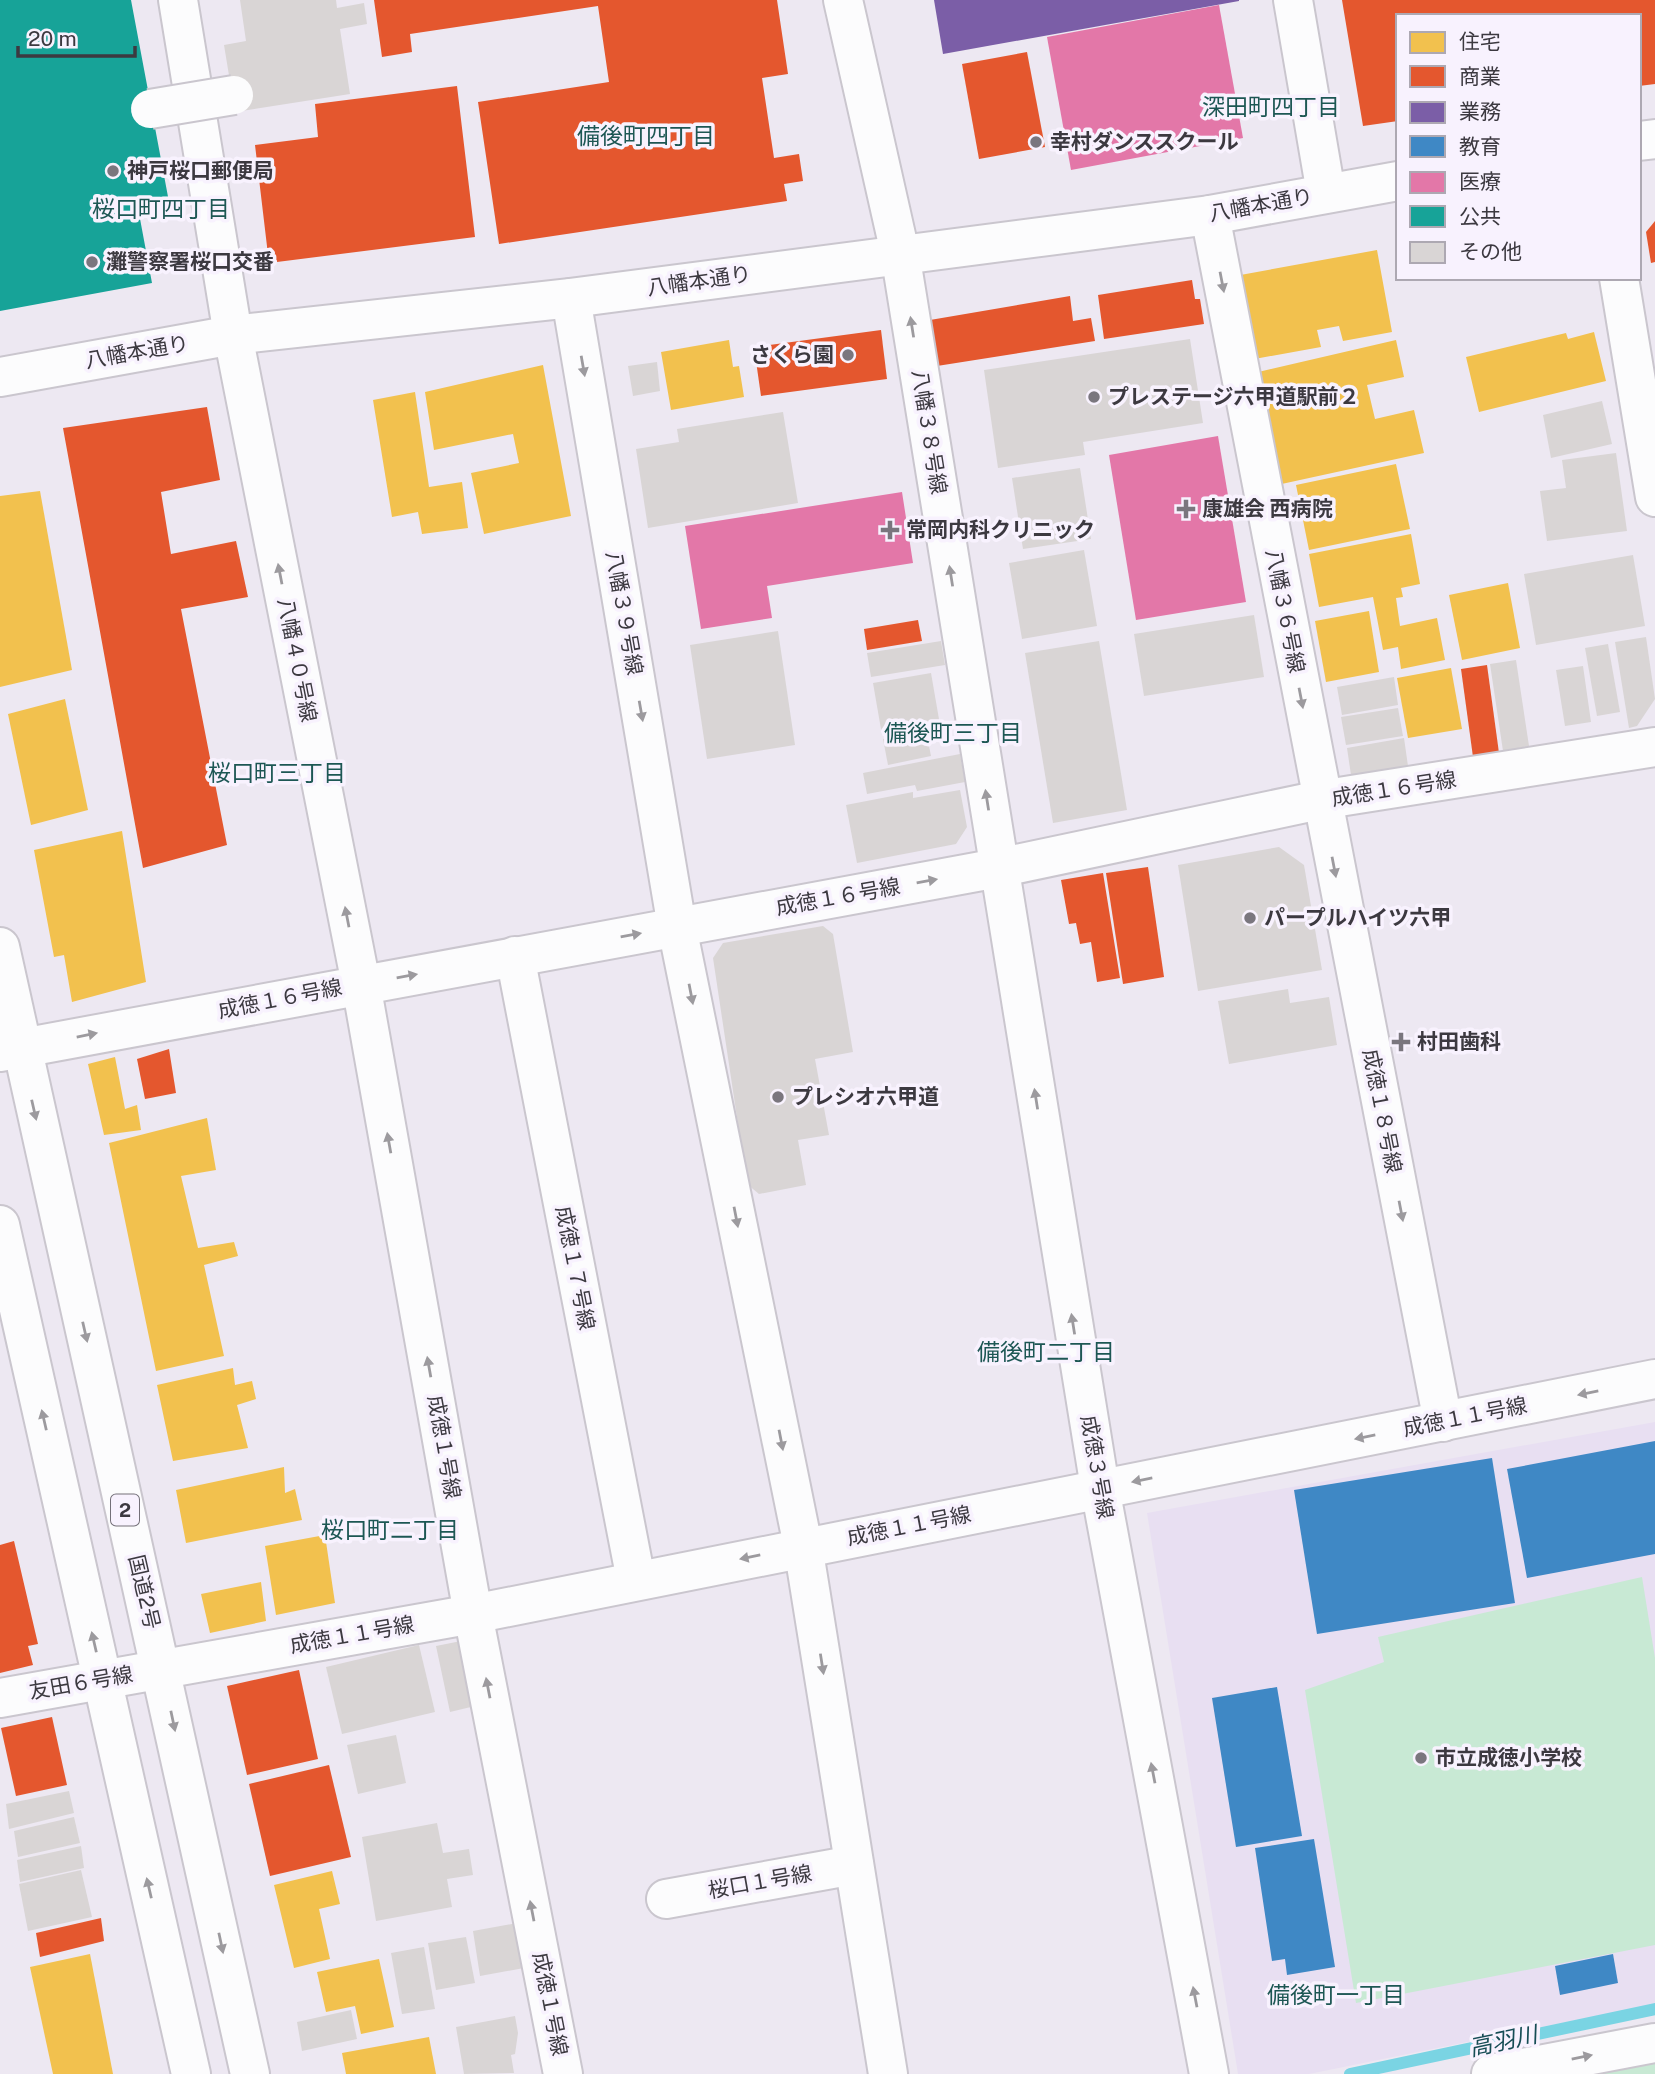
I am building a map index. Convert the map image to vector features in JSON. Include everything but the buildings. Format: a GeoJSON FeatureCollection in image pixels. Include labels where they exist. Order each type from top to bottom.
{"type":"FeatureCollection","features":[{"type":"Feature","properties":{"kind":"main road","name":"八幡４０号線"},"geometry":{"type":"LineString","coordinates":[[178,0],[233,335],[361,984]]}},
{"type":"Feature","properties":{"kind":"main road","name":"八幡３８号線"},"geometry":{"type":"LineString","coordinates":[[843,0],[900,254],[998,868]]}},
{"type":"Feature","properties":{"kind":"main road"},"geometry":{"type":"LineString","coordinates":[[1293,0],[1326,193]]}},
{"type":"Feature","properties":{"kind":"main road"},"geometry":{"type":"LineString","coordinates":[[150,109],[234,95]]}},
{"type":"Feature","properties":{"kind":"main road","name":"八幡本通り"},"geometry":{"type":"LineString","coordinates":[[0,377],[233,335],[571,298],[1210,215],[1396,181]]}},
{"type":"Feature","properties":{"kind":"main road","name":"八幡３６号線"},"geometry":{"type":"LineString","coordinates":[[1210,215],[1320,800]]}},
{"type":"Feature","properties":{"kind":"main road"},"geometry":{"type":"LineString","coordinates":[[1619,280],[1655,497]]}},
{"type":"Feature","properties":{"kind":"main road","name":"八幡３９号線"},"geometry":{"type":"LineString","coordinates":[[571,298],[677,927],[803,1546],[888,2074]]}},
{"type":"Feature","properties":{"kind":"main road","name":"成徳１６号線"},"geometry":{"type":"LineString","coordinates":[[10,1050],[998,868],[1320,800],[1655,747]]}},
{"type":"Feature","properties":{"kind":"main road","name":"成徳１８号線"},"geometry":{"type":"LineString","coordinates":[[1320,800],[1443,1422]]}},
{"type":"Feature","properties":{"kind":"main road","name":"成徳３号線"},"geometry":{"type":"LineString","coordinates":[[998,868],[1100,1488],[1208,2069]]}},
{"type":"Feature","properties":{"kind":"main road","name":"国道2号"},"geometry":{"type":"LineString","coordinates":[[0,947],[10,1050],[162,1668],[250,2074]]}},
{"type":"Feature","properties":{"kind":"main road","name":"成徳１７号線"},"geometry":{"type":"LineString","coordinates":[[514,956],[636,1580]]}},
{"type":"Feature","properties":{"kind":"main road","name":"成徳１号線"},"geometry":{"type":"LineString","coordinates":[[361,984],[473,1614],[564,2074]]}},
{"type":"Feature","properties":{"kind":"main road"},"geometry":{"type":"LineString","coordinates":[[0,1224],[191,2074]]}},
{"type":"Feature","properties":{"kind":"main road","name":"成徳１１号線"},"geometry":{"type":"LineString","coordinates":[[162,1668],[473,1614],[803,1546],[1655,1379]]}},
{"type":"Feature","properties":{"kind":"main road","name":"友田６号線"},"geometry":{"type":"LineString","coordinates":[[0,1698],[162,1668]]}},
{"type":"Feature","properties":{"kind":"main road","name":"桜口１号線"},"geometry":{"type":"LineString","coordinates":[[666,1899],[854,1865]]}},
{"type":"Feature","properties":{"kind":"main road"},"geometry":{"type":"LineString","coordinates":[[1491,2074],[1655,2043]]}},
{"type":"Feature","properties":{"kind":"shaded area","name":"市立成徳小学校"},"geometry":{"type":"Polygon","coordinates":[[[1655,1422],[1655,2004],[1309,2074],[1238,2074],[1147,1513],[1655,1422]]]}},
{"type":"Feature","properties":{"kind":"green space"},"geometry":{"type":"Polygon","coordinates":[[[1642,1577],[1655,1658],[1655,1945],[1356,2003],[1305,1690],[1384,1662],[1378,1637],[1642,1577]]]}},
{"type":"Feature","properties":{"kind":"green space"},"geometry":{"type":"Polygon","coordinates":[[[1655,2058],[1655,2074],[1575,2074],[1655,2058]]]}},
{"type":"Feature","properties":{"kind":"waterway","name":"高羽川"},"geometry":{"type":"LineString","coordinates":[[1350,2074],[1655,2009]]}},
{"type":"Feature","properties":{"kind":"place","name":"幸村ダンススクール"},"geometry":{"type":"Point","coordinates":[1036,142]}},
{"type":"Feature","properties":{"kind":"place","name":"神戸桜口郵便局"},"geometry":{"type":"Point","coordinates":[113,171]}},
{"type":"Feature","properties":{"kind":"place","name":"灘警察署桜口交番"},"geometry":{"type":"Point","coordinates":[92,262]}},
{"type":"Feature","properties":{"kind":"place","name":"さくら園"},"geometry":{"type":"Point","coordinates":[848,355]}},
{"type":"Feature","properties":{"kind":"place","name":"プレステージ六甲道駅前２"},"geometry":{"type":"Point","coordinates":[1094,397]}},
{"type":"Feature","properties":{"kind":"place","name":"康雄会 西病院"},"geometry":{"type":"Point","coordinates":[1186,509]}},
{"type":"Feature","properties":{"kind":"place","name":"常岡内科クリニック"},"geometry":{"type":"Point","coordinates":[890,530]}},
{"type":"Feature","properties":{"kind":"place","name":"パープルハイツ六甲"},"geometry":{"type":"Point","coordinates":[1250,918]}},
{"type":"Feature","properties":{"kind":"place","name":"村田歯科"},"geometry":{"type":"Point","coordinates":[1401,1042]}},
{"type":"Feature","properties":{"kind":"place","name":"プレシオ六甲道"},"geometry":{"type":"Point","coordinates":[778,1097]}},
{"type":"Feature","properties":{"kind":"place","name":"市立成徳小学校"},"geometry":{"type":"Point","coordinates":[1421,1758]}},
{"type":"Feature","properties":{"kind":"district","name":"深田町四丁目"},"geometry":{"type":"Point","coordinates":[1271,107]}},
{"type":"Feature","properties":{"kind":"district","name":"備後町四丁目"},"geometry":{"type":"Point","coordinates":[646,136]}},
{"type":"Feature","properties":{"kind":"district","name":"桜口町四丁目"},"geometry":{"type":"Point","coordinates":[161,209]}},
{"type":"Feature","properties":{"kind":"district","name":"備後町三丁目"},"geometry":{"type":"Point","coordinates":[953,733]}},
{"type":"Feature","properties":{"kind":"district","name":"桜口町三丁目"},"geometry":{"type":"Point","coordinates":[277,773]}},
{"type":"Feature","properties":{"kind":"district","name":"備後町二丁目"},"geometry":{"type":"Point","coordinates":[1046,1352]}},
{"type":"Feature","properties":{"kind":"district","name":"桜口町二丁目"},"geometry":{"type":"Point","coordinates":[390,1530]}},
{"type":"Feature","properties":{"kind":"district","name":"備後町一丁目"},"geometry":{"type":"Point","coordinates":[1336,1995]}}]}
